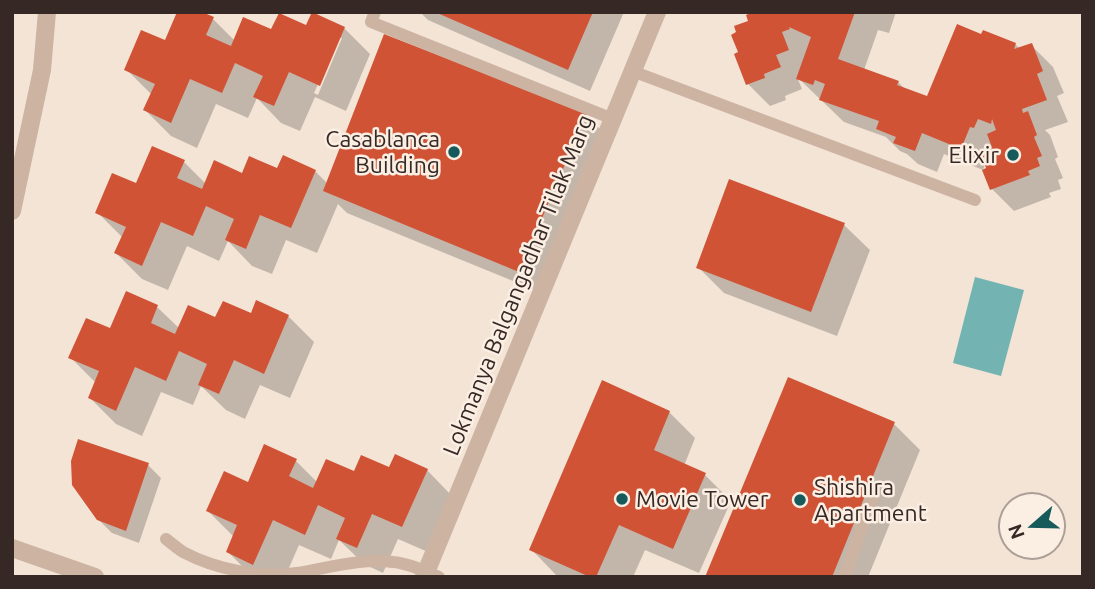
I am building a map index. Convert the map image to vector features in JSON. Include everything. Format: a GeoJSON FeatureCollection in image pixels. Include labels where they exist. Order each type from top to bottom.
{"type":"FeatureCollection","features":[{"type":"Feature","properties":{"kind":"street"},"geometry":{"type":"LineString","coordinates":[[12,211],[41,70],[47,12]]}},
{"type":"Feature","properties":{"kind":"street","name":"Lokmanya Balgangadhar Tilak Marg"},"geometry":{"type":"LineString","coordinates":[[430,575],[657,12]]}},
{"type":"Feature","properties":{"kind":"street"},"geometry":{"type":"LineString","coordinates":[[12,548],[95,577]]}},
{"type":"Feature","properties":{"kind":"lane"},"geometry":{"type":"LineString","coordinates":[[375,12],[371,22],[613,119]]}},
{"type":"Feature","properties":{"kind":"lane"},"geometry":{"type":"LineString","coordinates":[[632,71],[975,200]]}},
{"type":"Feature","properties":{"kind":"lane"},"geometry":{"type":"LineString","coordinates":[[844,577],[874,494]]}},
{"type":"Feature","properties":{"kind":"lane"},"geometry":{"type":"LineString","coordinates":[[166,539],[183,552],[225,569],[256,574],[295,574],[323,567],[374,561],[394,562],[430,575]]}},
{"type":"Feature","properties":{"kind":"water"},"geometry":{"type":"Polygon","coordinates":[[[975,277],[1024,290],[1001,376],[953,363],[975,277]]]}},
{"type":"Feature","properties":{"kind":"building"},"geometry":{"type":"Polygon","coordinates":[[[177,12],[202,12],[214,17],[206,35],[231,46],[243,17],[271,29],[279,13],[306,25],[312,12],[345,27],[320,86],[289,72],[274,106],[253,97],[263,76],[235,63],[222,93],[190,79],[171,123],[143,110],[155,84],[124,70],[141,30],[165,40],[177,12]]]}},
{"type":"Feature","properties":{"kind":"building"},"geometry":{"type":"Polygon","coordinates":[[[435,12],[593,12],[568,70],[435,12]]]}},
{"type":"Feature","properties":{"kind":"building"},"geometry":{"type":"Polygon","coordinates":[[[753,12],[855,12],[838,59],[899,81],[897,85],[927,96],[957,24],[981,34],[983,30],[1016,43],[1014,49],[1032,43],[1043,71],[1037,74],[1047,100],[1022,109],[1023,113],[1028,111],[1037,135],[1034,137],[1042,156],[1037,158],[1040,166],[1028,171],[1030,175],[990,190],[982,170],[986,168],[981,154],[993,150],[987,134],[996,130],[992,119],[991,124],[978,119],[974,128],[970,127],[961,149],[922,133],[915,151],[893,143],[896,137],[876,129],[879,121],[819,100],[825,84],[815,80],[813,85],[796,79],[811,37],[789,27],[790,29],[782,32],[789,50],[776,55],[781,67],[764,74],[765,78],[746,85],[734,54],[738,52],[731,35],[736,32],[734,26],[748,21],[746,15],[753,12]]]}},
{"type":"Feature","properties":{"kind":"building","name":"Casablanca Building"},"geometry":{"type":"Polygon","coordinates":[[[384,34],[587,113],[519,272],[323,191],[384,34]]]}},
{"type":"Feature","properties":{"kind":"building"},"geometry":{"type":"Polygon","coordinates":[[[152,146],[185,160],[177,178],[202,189],[214,160],[242,173],[249,156],[277,168],[283,155],[316,170],[291,228],[260,215],[246,249],[225,240],[234,219],[206,206],[193,236],[161,222],[142,266],[114,253],[126,227],[95,213],[112,173],[136,183],[152,146]]]}},
{"type":"Feature","properties":{"kind":"building"},"geometry":{"type":"Polygon","coordinates":[[[729,179],[845,223],[811,312],[696,268],[729,179]]]}},
{"type":"Feature","properties":{"kind":"building"},"geometry":{"type":"Polygon","coordinates":[[[126,291],[158,305],[151,323],[175,334],[188,305],[215,317],[223,301],[251,313],[256,300],[289,315],[264,374],[234,360],[219,394],[198,385],[207,364],[179,351],[166,381],[135,367],[116,411],[88,398],[99,371],[68,358],[86,318],[110,328],[126,291]]]}},
{"type":"Feature","properties":{"kind":"building","name":"Shishira Apartment"},"geometry":{"type":"Polygon","coordinates":[[[788,377],[895,422],[832,577],[705,577],[788,377]]]}},
{"type":"Feature","properties":{"kind":"building","name":"Movie Tower"},"geometry":{"type":"Polygon","coordinates":[[[602,380],[670,411],[654,450],[706,473],[673,549],[619,525],[596,577],[590,577],[529,550],[602,380]]]}},
{"type":"Feature","properties":{"kind":"building"},"geometry":{"type":"Polygon","coordinates":[[[78,439],[149,463],[126,531],[97,520],[72,485],[71,461],[78,439]]]}},
{"type":"Feature","properties":{"kind":"building"},"geometry":{"type":"Polygon","coordinates":[[[264,444],[297,459],[289,476],[313,488],[326,459],[354,471],[361,455],[389,467],[395,454],[428,469],[402,527],[372,514],[357,548],[336,539],[345,518],[318,505],[305,535],[273,520],[253,565],[226,552],[237,525],[206,511],[224,471],[248,482],[264,444]]]}},
{"type":"Feature","properties":{"kind":"place","name":"Casablanca Building"},"geometry":{"type":"Point","coordinates":[454,152]}},
{"type":"Feature","properties":{"kind":"place","name":"Elixir"},"geometry":{"type":"Point","coordinates":[1013,155]}},
{"type":"Feature","properties":{"kind":"place","name":"Movie Tower"},"geometry":{"type":"Point","coordinates":[622,499]}},
{"type":"Feature","properties":{"kind":"place","name":"Shishira Apartment"},"geometry":{"type":"Point","coordinates":[800,500]}}]}
